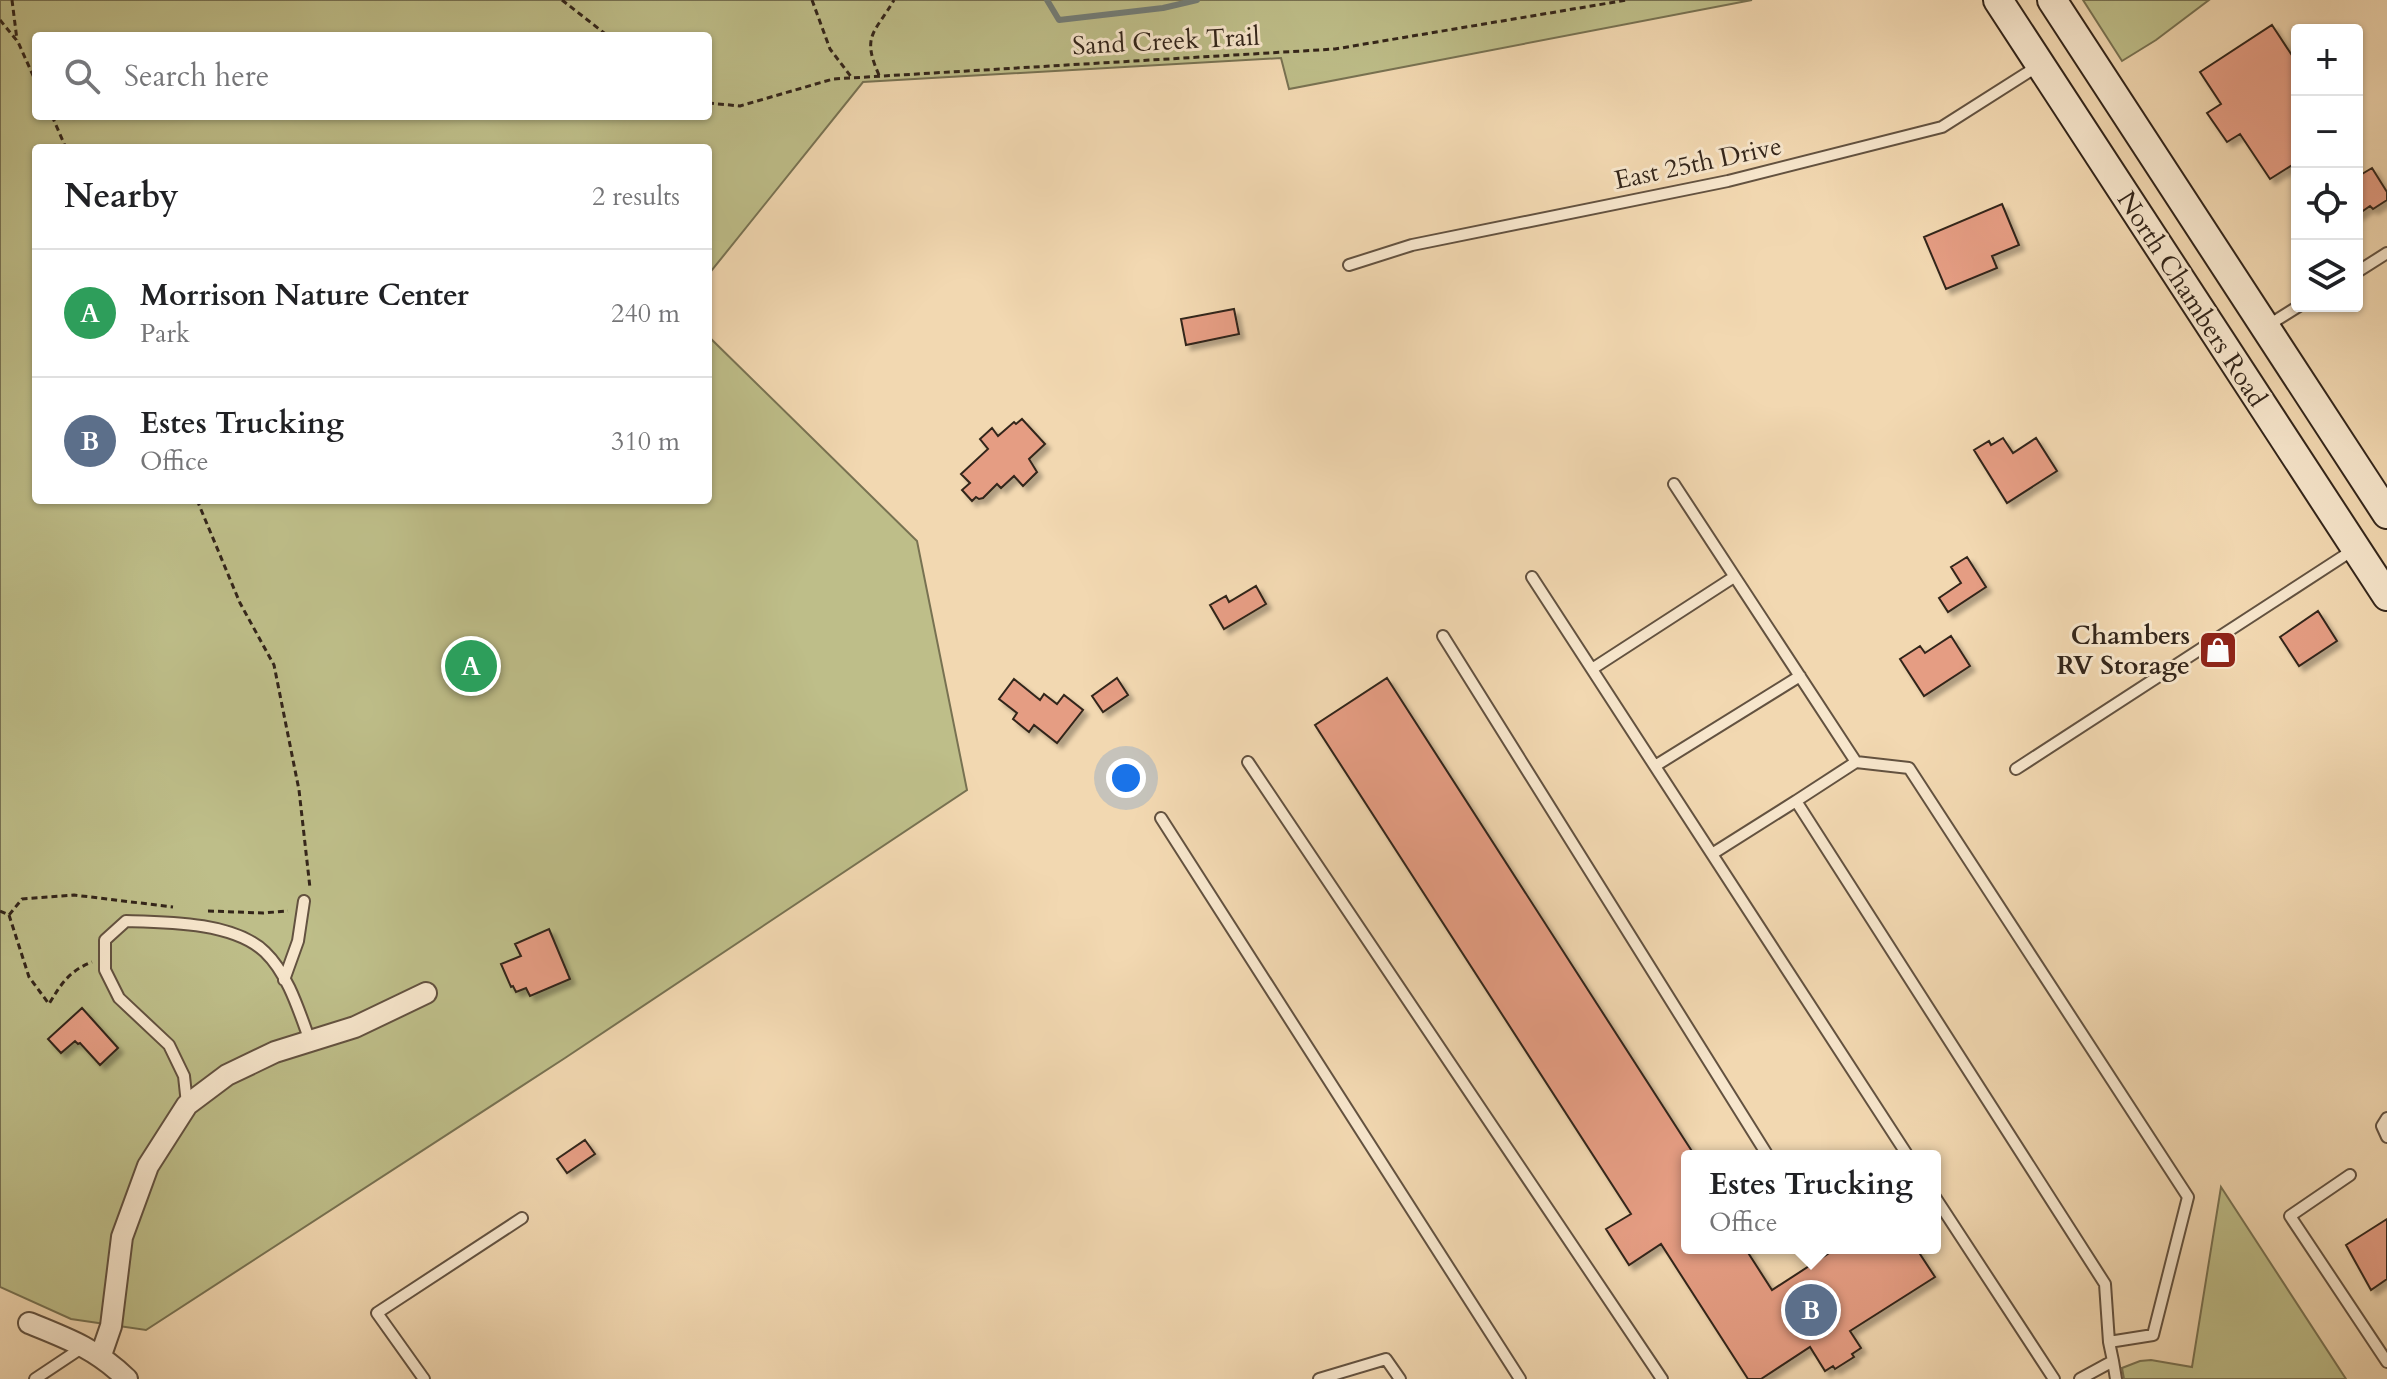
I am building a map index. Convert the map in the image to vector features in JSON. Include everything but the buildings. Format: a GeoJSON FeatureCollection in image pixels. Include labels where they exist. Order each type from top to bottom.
{"type":"FeatureCollection","features":[{"type":"Feature","properties":{"kind":"main road","name":"North Chambers Road"},"geometry":{"type":"LineString","coordinates":[[1998,0],[2387,596]]}},
{"type":"Feature","properties":{"kind":"main road","name":"North Chambers Road"},"geometry":{"type":"LineString","coordinates":[[2052,0],[2387,514]]}},
{"type":"Feature","properties":{"kind":"main road"},"geometry":{"type":"LineString","coordinates":[[2040,65],[2078,40]]}},
{"type":"Feature","properties":{"kind":"street"},"geometry":{"type":"LineString","coordinates":[[93,1350],[111,1326],[122,1237],[148,1166],[187,1105],[227,1075],[275,1052],[355,1027],[426,993]]}},
{"type":"Feature","properties":{"kind":"street"},"geometry":{"type":"LineString","coordinates":[[29,1323],[93,1350],[127,1379]]}},
{"type":"Feature","properties":{"kind":"lane","name":"East 25th Drive"},"geometry":{"type":"LineString","coordinates":[[1349,265],[1412,245],[1728,181],[1942,127],[2040,65]]}},
{"type":"Feature","properties":{"kind":"lane"},"geometry":{"type":"LineString","coordinates":[[2363,268],[2387,253]]}},
{"type":"Feature","properties":{"kind":"lane"},"geometry":{"type":"LineString","coordinates":[[2265,327],[2291,311]]}},
{"type":"Feature","properties":{"kind":"lane"},"geometry":{"type":"LineString","coordinates":[[1674,484],[1856,762]]}},
{"type":"Feature","properties":{"kind":"lane"},"geometry":{"type":"LineString","coordinates":[[2016,769],[2355,549]]}},
{"type":"Feature","properties":{"kind":"lane"},"geometry":{"type":"LineString","coordinates":[[1532,577],[1904,1150]]}},
{"type":"Feature","properties":{"kind":"lane"},"geometry":{"type":"LineString","coordinates":[[1592,669],[1734,577]]}},
{"type":"Feature","properties":{"kind":"lane"},"geometry":{"type":"LineString","coordinates":[[1443,636],[1764,1150]]}},
{"type":"Feature","properties":{"kind":"lane"},"geometry":{"type":"LineString","coordinates":[[1655,766],[1800,676]]}},
{"type":"Feature","properties":{"kind":"lane"},"geometry":{"type":"LineString","coordinates":[[1248,762],[1662,1379]]}},
{"type":"Feature","properties":{"kind":"lane"},"geometry":{"type":"LineString","coordinates":[[1712,854],[1856,762],[1909,768],[2188,1197],[2153,1335],[2109,1342]]}},
{"type":"Feature","properties":{"kind":"lane"},"geometry":{"type":"LineString","coordinates":[[1796,801],[2105,1284],[2109,1342],[2116,1379]]}},
{"type":"Feature","properties":{"kind":"lane"},"geometry":{"type":"LineString","coordinates":[[1161,818],[1520,1379]]}},
{"type":"Feature","properties":{"kind":"lane"},"geometry":{"type":"LineString","coordinates":[[284,980],[298,941],[304,901]]}},
{"type":"Feature","properties":{"kind":"lane"},"geometry":{"type":"LineString","coordinates":[[187,1105],[184,1076],[169,1045],[119,998],[105,970],[105,940],[126,921],[163,922],[229,931],[265,951],[292,992],[310,1041]]}},
{"type":"Feature","properties":{"kind":"lane"},"geometry":{"type":"LineString","coordinates":[[2387,1118],[2382,1126],[2387,1137]]}},
{"type":"Feature","properties":{"kind":"lane"},"geometry":{"type":"LineString","coordinates":[[2350,1175],[2290,1216],[2387,1362]]}},
{"type":"Feature","properties":{"kind":"lane"},"geometry":{"type":"LineString","coordinates":[[1941,1206],[2054,1379]]}},
{"type":"Feature","properties":{"kind":"lane"},"geometry":{"type":"LineString","coordinates":[[424,1379],[377,1313],[522,1218]]}},
{"type":"Feature","properties":{"kind":"lane"},"geometry":{"type":"LineString","coordinates":[[35,1379],[93,1350]]}},
{"type":"Feature","properties":{"kind":"lane"},"geometry":{"type":"LineString","coordinates":[[1319,1379],[1386,1359],[1400,1379]]}},
{"type":"Feature","properties":{"kind":"lane"},"geometry":{"type":"LineString","coordinates":[[2080,1379],[2113,1361]]}},
{"type":"Feature","properties":{"kind":"path"},"geometry":{"type":"LineString","coordinates":[[12,0],[18,42]]}},
{"type":"Feature","properties":{"kind":"path"},"geometry":{"type":"LineString","coordinates":[[562,0],[603,32]]}},
{"type":"Feature","properties":{"kind":"path"},"geometry":{"type":"LineString","coordinates":[[812,0],[830,49],[852,78]]}},
{"type":"Feature","properties":{"kind":"path"},"geometry":{"type":"LineString","coordinates":[[880,76],[871,58],[871,33],[894,0]]}},
{"type":"Feature","properties":{"kind":"path","name":"Sand Creek Trail"},"geometry":{"type":"LineString","coordinates":[[712,103],[740,106],[833,79],[1335,49],[1627,0]]}},
{"type":"Feature","properties":{"kind":"path"},"geometry":{"type":"LineString","coordinates":[[0,20],[18,42],[32,73]]}},
{"type":"Feature","properties":{"kind":"path"},"geometry":{"type":"LineString","coordinates":[[54,120],[64,144]]}},
{"type":"Feature","properties":{"kind":"path"},"geometry":{"type":"LineString","coordinates":[[199,504],[240,603],[274,665],[299,790],[311,892],[298,910],[263,913],[201,910]]}},
{"type":"Feature","properties":{"kind":"path"},"geometry":{"type":"LineString","coordinates":[[9,915],[22,899],[74,895],[175,907]]}},
{"type":"Feature","properties":{"kind":"path"},"geometry":{"type":"LineString","coordinates":[[0,911],[9,915],[29,977],[49,1004],[63,980],[75,969],[91,962],[105,963]]}},
{"type":"Feature","properties":{"kind":"green space"},"geometry":{"type":"Polygon","coordinates":[[[0,0],[1752,0],[1289,89],[1281,58],[863,82],[712,270],[712,144],[32,144],[32,504],[712,504],[712,340],[917,541],[967,790],[565,1058],[146,1330],[71,1319],[0,1287],[0,0]]]}},
{"type":"Feature","properties":{"kind":"green space"},"geometry":{"type":"Polygon","coordinates":[[[2083,0],[2209,0],[2122,61],[2083,0]]]}},
{"type":"Feature","properties":{"kind":"green space"},"geometry":{"type":"Polygon","coordinates":[[[2221,1187],[2346,1379],[2124,1379],[2122,1368],[2140,1361],[2192,1367],[2221,1187]]]}},
{"type":"Feature","properties":{"kind":"waterway"},"geometry":{"type":"LineString","coordinates":[[1047,0],[1059,20],[1163,8],[1197,0]]}},
{"type":"Feature","properties":{"kind":"place","name":"Chambers RV Storage"},"geometry":{"type":"Point","coordinates":[2218,650]}},
{"type":"Feature","properties":{"kind":"place","name":"Morrison Nature Center"},"geometry":{"type":"Point","coordinates":[471,666]}},
{"type":"Feature","properties":{"kind":"place","name":"Estes Trucking"},"geometry":{"type":"Point","coordinates":[1811,1310]}}]}
